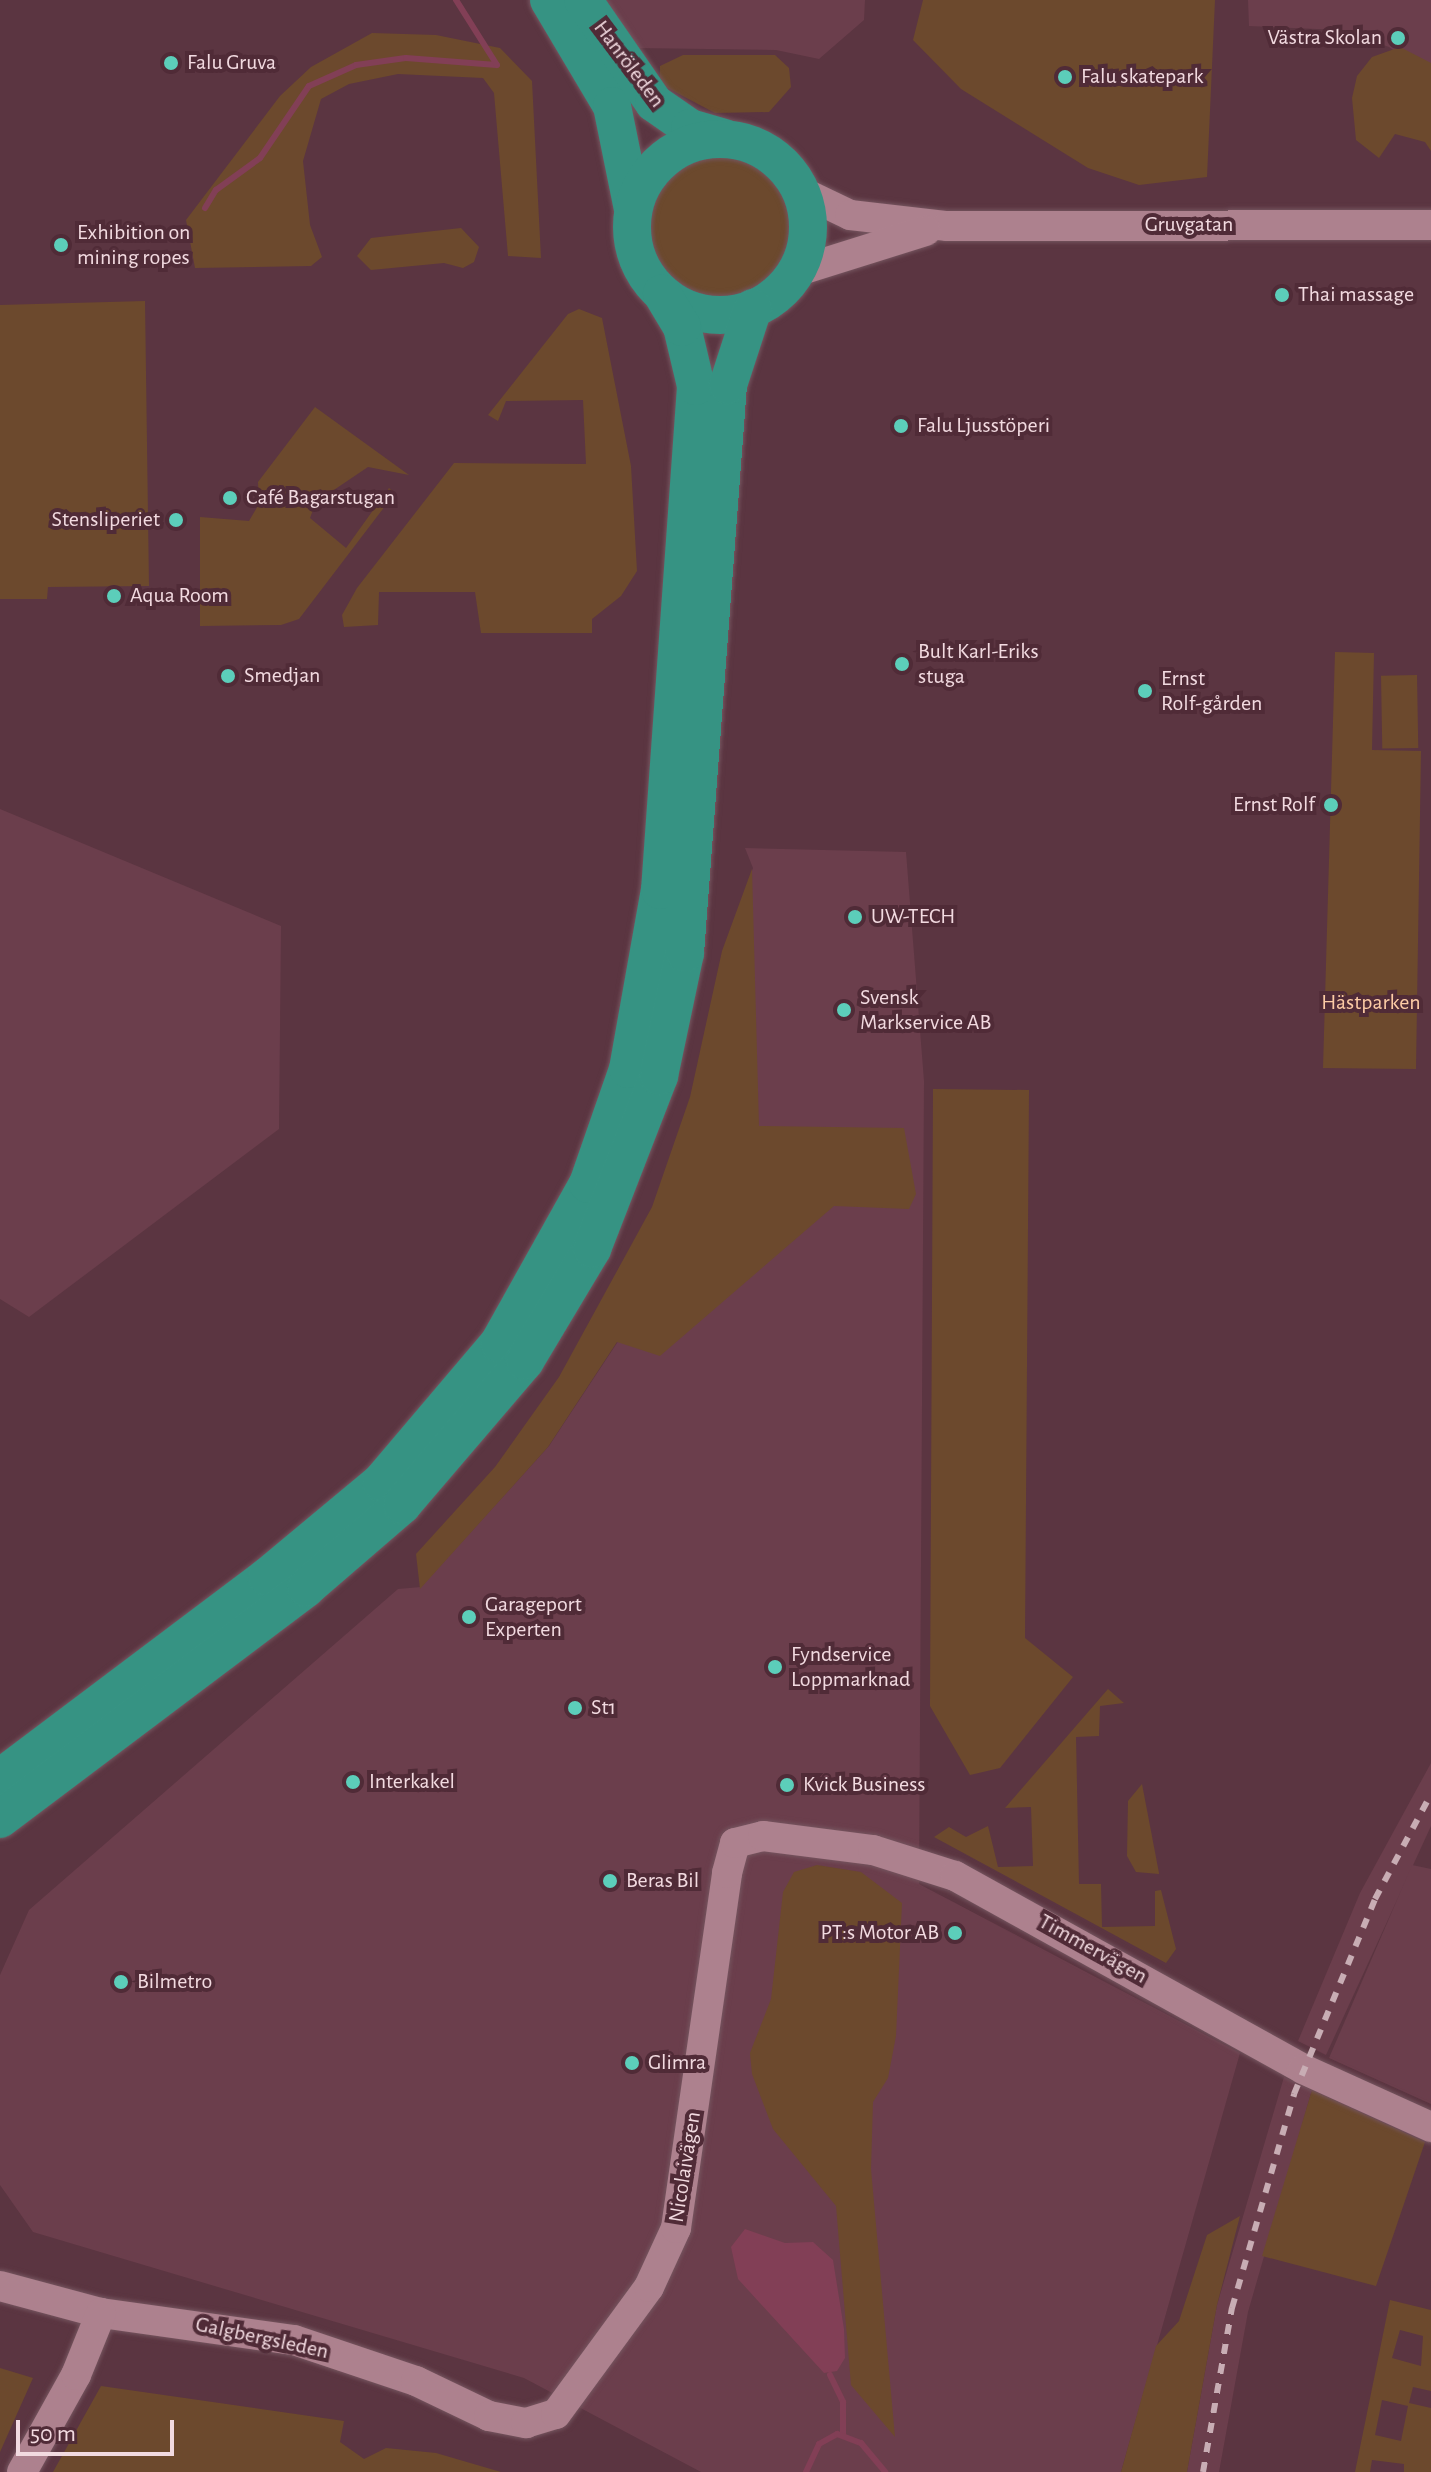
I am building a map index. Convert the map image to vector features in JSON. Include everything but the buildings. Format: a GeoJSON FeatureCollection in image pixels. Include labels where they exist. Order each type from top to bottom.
{"type":"FeatureCollection","features":[{"type":"Feature","properties":{"kind":"highway","name":"Hanröleden"},"geometry":{"type":"LineString","coordinates":[[549,0],[612,106],[628,162],[633,217]]}},
{"type":"Feature","properties":{"kind":"highway","name":"Hanröleden"},"geometry":{"type":"LineString","coordinates":[[583,0],[654,103],[690,128],[726,139]]}},
{"type":"Feature","properties":{"kind":"highway"},"geometry":{"type":"LineString","coordinates":[[0,1778],[267,1577],[381,1482],[499,1343],[588,1184],[628,1069],[660,890],[696,386],[682,327],[639,263],[633,217],[645,181],[665,159],[689,144],[726,139],[763,151],[800,191],[807,238],[795,272],[753,308],[728,385],[685,953],[654,1092],[592,1249],[497,1399],[402,1505],[306,1588],[0,1819]]}},
{"type":"Feature","properties":{"kind":"highway"},"geometry":{"type":"LineString","coordinates":[[662,294],[704,314],[753,308]]}},
{"type":"Feature","properties":{"kind":"street","name":"Gruvgatan"},"geometry":{"type":"LineString","coordinates":[[800,191],[850,215],[947,226],[1431,225]]}},
{"type":"Feature","properties":{"kind":"street","name":"Gruvgatan"},"geometry":{"type":"LineString","coordinates":[[795,272],[947,226]]}},
{"type":"Feature","properties":{"kind":"street","name":"Timmervägen"},"geometry":{"type":"LineString","coordinates":[[735,1843],[781,1834],[873,1850],[955,1876],[1303,2069],[1431,2127]]}},
{"type":"Feature","properties":{"kind":"street","name":"Nicolaivägen"},"geometry":{"type":"LineString","coordinates":[[559,2411],[649,2287],[676,2228],[735,1843]]}},
{"type":"Feature","properties":{"kind":"street","name":"Galgbergsleden"},"geometry":{"type":"LineString","coordinates":[[0,2286],[101,2313],[294,2340],[416,2381],[489,2416],[526,2423],[559,2411]]}},
{"type":"Feature","properties":{"kind":"street"},"geometry":{"type":"LineString","coordinates":[[22,2472],[76,2375],[101,2313]]}},
{"type":"Feature","properties":{"kind":"shaded area"},"geometry":{"type":"Polygon","coordinates":[[[605,0],[865,0],[864,20],[819,59],[776,50],[635,48],[605,0]]]}},
{"type":"Feature","properties":{"kind":"shaded area","name":"Västra Skolan"},"geometry":{"type":"Polygon","coordinates":[[[1248,0],[1431,0],[1431,76],[1389,47],[1340,30],[1249,26],[1248,0]]]}},
{"type":"Feature","properties":{"kind":"shaded area"},"geometry":{"type":"Polygon","coordinates":[[[0,809],[281,926],[279,1129],[29,1317],[0,1299],[0,809]]]}},
{"type":"Feature","properties":{"kind":"shaded area"},"geometry":{"type":"Polygon","coordinates":[[[745,848],[906,852],[924,1081],[919,1884],[1240,2053],[1121,2472],[701,2472],[524,2378],[33,2232],[0,2185],[0,1975],[29,1910],[398,1589],[421,1587],[549,1446],[619,1340],[691,1096],[724,950],[753,868],[745,848]]]}},
{"type":"Feature","properties":{"kind":"shaded area"},"geometry":{"type":"Polygon","coordinates":[[[1431,1763],[1431,1826],[1326,2055],[1298,2041],[1360,1893],[1431,1763]]]}},
{"type":"Feature","properties":{"kind":"shaded area"},"geometry":{"type":"Polygon","coordinates":[[[1412,1865],[1431,1869],[1431,2104],[1329,2058],[1412,1865]]]}},
{"type":"Feature","properties":{"kind":"shaded area"},"geometry":{"type":"Polygon","coordinates":[[[1284,2077],[1312,2090],[1248,2312],[1219,2472],[1187,2472],[1217,2305],[1284,2077]]]}},
{"type":"Feature","properties":{"kind":"shaded area"},"geometry":{"type":"Polygon","coordinates":[[[745,2229],[785,2243],[813,2242],[833,2260],[844,2329],[845,2358],[837,2371],[824,2373],[738,2279],[731,2247],[745,2229]]]}},
{"type":"Feature","properties":{"kind":"green space","name":"Falu skatepark"},"geometry":{"type":"Polygon","coordinates":[[[923,0],[1215,0],[1207,177],[1139,185],[1088,168],[961,89],[913,40],[923,0]]]}},
{"type":"Feature","properties":{"kind":"green space"},"geometry":{"type":"Polygon","coordinates":[[[372,33],[436,35],[500,48],[532,81],[541,258],[508,256],[494,93],[483,78],[398,74],[349,84],[321,99],[303,161],[310,225],[322,257],[311,266],[195,268],[186,220],[280,96],[311,67],[372,33]]]}},
{"type":"Feature","properties":{"kind":"green space"},"geometry":{"type":"Polygon","coordinates":[[[1400,47],[1431,63],[1431,151],[1425,142],[1395,134],[1379,158],[1356,140],[1352,98],[1357,76],[1372,57],[1400,47]]]}},
{"type":"Feature","properties":{"kind":"green space"},"geometry":{"type":"Polygon","coordinates":[[[683,55],[775,55],[789,68],[791,87],[769,112],[715,113],[660,84],[660,66],[683,55]]]}},
{"type":"Feature","properties":{"kind":"green space"},"geometry":{"type":"Polygon","coordinates":[[[719,154],[746,160],[770,175],[785,199],[791,226],[785,253],[770,277],[746,292],[719,298],[692,292],[668,277],[653,253],[647,226],[653,199],[668,175],[692,160],[719,154]]]}},
{"type":"Feature","properties":{"kind":"green space"},"geometry":{"type":"Polygon","coordinates":[[[461,228],[479,247],[474,262],[463,268],[444,263],[371,270],[357,256],[371,238],[461,228]]]}},
{"type":"Feature","properties":{"kind":"green space"},"geometry":{"type":"Polygon","coordinates":[[[145,301],[149,586],[48,587],[47,599],[0,599],[0,305],[145,301]]]}},
{"type":"Feature","properties":{"kind":"green space"},"geometry":{"type":"Polygon","coordinates":[[[579,309],[602,318],[631,466],[637,571],[621,596],[592,619],[592,633],[481,633],[475,592],[379,592],[378,625],[344,627],[342,615],[357,588],[454,463],[586,464],[583,400],[506,401],[498,421],[488,415],[568,314],[579,309]]]}},
{"type":"Feature","properties":{"kind":"green space"},"geometry":{"type":"Polygon","coordinates":[[[315,407],[409,475],[368,467],[316,502],[310,518],[346,548],[389,488],[395,493],[299,619],[281,625],[200,626],[200,517],[249,521],[259,504],[258,482],[315,407]]]}},
{"type":"Feature","properties":{"kind":"green space","name":"Hästparken"},"geometry":{"type":"Polygon","coordinates":[[[1335,652],[1374,653],[1372,750],[1421,751],[1416,1069],[1323,1068],[1335,652]]]}},
{"type":"Feature","properties":{"kind":"green space"},"geometry":{"type":"Polygon","coordinates":[[[1417,675],[1418,748],[1382,749],[1381,676],[1417,675]]]}},
{"type":"Feature","properties":{"kind":"green space"},"geometry":{"type":"Polygon","coordinates":[[[752,869],[759,1126],[904,1128],[916,1194],[909,1209],[834,1206],[660,1356],[617,1342],[548,1447],[420,1589],[416,1554],[495,1467],[559,1377],[652,1207],[690,1097],[722,951],[752,869]]]}},
{"type":"Feature","properties":{"kind":"green space"},"geometry":{"type":"Polygon","coordinates":[[[933,1089],[1029,1090],[1025,1638],[1073,1677],[1000,1768],[970,1775],[930,1706],[933,1089]]]}},
{"type":"Feature","properties":{"kind":"green space"},"geometry":{"type":"Polygon","coordinates":[[[1108,1689],[1124,1703],[1100,1706],[1099,1736],[1076,1737],[1079,1884],[1101,1884],[1102,1927],[1155,1926],[1155,1891],[1161,1890],[1176,1949],[1166,1963],[934,1837],[949,1827],[966,1837],[988,1826],[998,1867],[1033,1866],[1031,1807],[1005,1808],[1108,1689]]]}},
{"type":"Feature","properties":{"kind":"green space"},"geometry":{"type":"Polygon","coordinates":[[[1142,1784],[1159,1874],[1136,1872],[1127,1856],[1128,1801],[1142,1784]]]}},
{"type":"Feature","properties":{"kind":"green space"},"geometry":{"type":"Polygon","coordinates":[[[817,1865],[861,1872],[902,1903],[896,2036],[888,2078],[873,2102],[871,2169],[895,2437],[851,2385],[836,2206],[773,2129],[752,2074],[750,2053],[771,1999],[783,1892],[794,1872],[817,1865]]]}},
{"type":"Feature","properties":{"kind":"green space"},"geometry":{"type":"Polygon","coordinates":[[[1312,2090],[1425,2142],[1376,2286],[1262,2256],[1312,2090]]]}},
{"type":"Feature","properties":{"kind":"green space"},"geometry":{"type":"Polygon","coordinates":[[[1240,2216],[1217,2305],[1187,2472],[1121,2472],[1156,2346],[1179,2321],[1207,2235],[1240,2216]]]}},
{"type":"Feature","properties":{"kind":"green space"},"geometry":{"type":"Polygon","coordinates":[[[1390,2300],[1431,2310],[1431,2391],[1413,2387],[1409,2403],[1431,2408],[1431,2472],[1404,2472],[1404,2464],[1372,2460],[1370,2472],[1355,2472],[1390,2300]],[[1400,2330],[1392,2358],[1421,2366],[1423,2336],[1400,2330]],[[1382,2400],[1375,2435],[1401,2441],[1408,2406],[1382,2400]]]}},
{"type":"Feature","properties":{"kind":"green space"},"geometry":{"type":"Polygon","coordinates":[[[0,2368],[33,2378],[0,2452],[0,2368]]]}},
{"type":"Feature","properties":{"kind":"green space"},"geometry":{"type":"Polygon","coordinates":[[[101,2386],[344,2421],[340,2442],[364,2459],[386,2448],[436,2453],[501,2472],[53,2472],[101,2386]]]}},
{"type":"Feature","properties":{"kind":"waterway"},"geometry":{"type":"LineString","coordinates":[[205,208],[216,190],[260,158],[309,86],[356,65],[406,58],[497,65],[456,0]]}},
{"type":"Feature","properties":{"kind":"waterway"},"geometry":{"type":"LineString","coordinates":[[830,2375],[843,2402],[843,2434]]}},
{"type":"Feature","properties":{"kind":"waterway"},"geometry":{"type":"LineString","coordinates":[[806,2472],[819,2444],[837,2434],[861,2443],[885,2472]]}},
{"type":"Feature","properties":{"kind":"railway"},"geometry":{"type":"LineString","coordinates":[[1203,2472],[1232,2308],[1294,2094],[1375,1899],[1431,1794]]}},
{"type":"Feature","properties":{"kind":"place","name":"Västra Skolan"},"geometry":{"type":"Point","coordinates":[1398,38]}},
{"type":"Feature","properties":{"kind":"place","name":"Falu Gruva"},"geometry":{"type":"Point","coordinates":[171,63]}},
{"type":"Feature","properties":{"kind":"place","name":"Falu skatepark"},"geometry":{"type":"Point","coordinates":[1065,77]}},
{"type":"Feature","properties":{"kind":"place","name":"Exhibition on mining ropes"},"geometry":{"type":"Point","coordinates":[61,245]}},
{"type":"Feature","properties":{"kind":"place","name":"Thai massage"},"geometry":{"type":"Point","coordinates":[1282,295]}},
{"type":"Feature","properties":{"kind":"place","name":"Falu Ljusstöperi"},"geometry":{"type":"Point","coordinates":[901,426]}},
{"type":"Feature","properties":{"kind":"place","name":"Café Bagarstugan"},"geometry":{"type":"Point","coordinates":[230,498]}},
{"type":"Feature","properties":{"kind":"place","name":"Stensliperiet"},"geometry":{"type":"Point","coordinates":[176,520]}},
{"type":"Feature","properties":{"kind":"place","name":"Aqua Room"},"geometry":{"type":"Point","coordinates":[114,596]}},
{"type":"Feature","properties":{"kind":"place","name":"Bult Karl-Eriks stuga"},"geometry":{"type":"Point","coordinates":[902,664]}},
{"type":"Feature","properties":{"kind":"place","name":"Smedjan"},"geometry":{"type":"Point","coordinates":[228,676]}},
{"type":"Feature","properties":{"kind":"place","name":"Ernst Rolf-gården"},"geometry":{"type":"Point","coordinates":[1145,691]}},
{"type":"Feature","properties":{"kind":"place","name":"Ernst Rolf"},"geometry":{"type":"Point","coordinates":[1331,805]}},
{"type":"Feature","properties":{"kind":"place","name":"UW-TECH"},"geometry":{"type":"Point","coordinates":[855,917]}},
{"type":"Feature","properties":{"kind":"place","name":"Svensk Markservice AB"},"geometry":{"type":"Point","coordinates":[844,1010]}},
{"type":"Feature","properties":{"kind":"place","name":"Garageport Experten"},"geometry":{"type":"Point","coordinates":[469,1617]}},
{"type":"Feature","properties":{"kind":"place","name":"Fyndservice Loppmarknad"},"geometry":{"type":"Point","coordinates":[775,1667]}},
{"type":"Feature","properties":{"kind":"place","name":"St1"},"geometry":{"type":"Point","coordinates":[575,1708]}},
{"type":"Feature","properties":{"kind":"place","name":"Interkakel"},"geometry":{"type":"Point","coordinates":[353,1782]}},
{"type":"Feature","properties":{"kind":"place","name":"Kvick Business"},"geometry":{"type":"Point","coordinates":[787,1785]}},
{"type":"Feature","properties":{"kind":"place","name":"Beras Bil"},"geometry":{"type":"Point","coordinates":[610,1881]}},
{"type":"Feature","properties":{"kind":"place","name":"PT:s Motor AB"},"geometry":{"type":"Point","coordinates":[955,1933]}},
{"type":"Feature","properties":{"kind":"place","name":"Bilmetro"},"geometry":{"type":"Point","coordinates":[121,1982]}},
{"type":"Feature","properties":{"kind":"place","name":"Glimra"},"geometry":{"type":"Point","coordinates":[632,2063]}}]}
